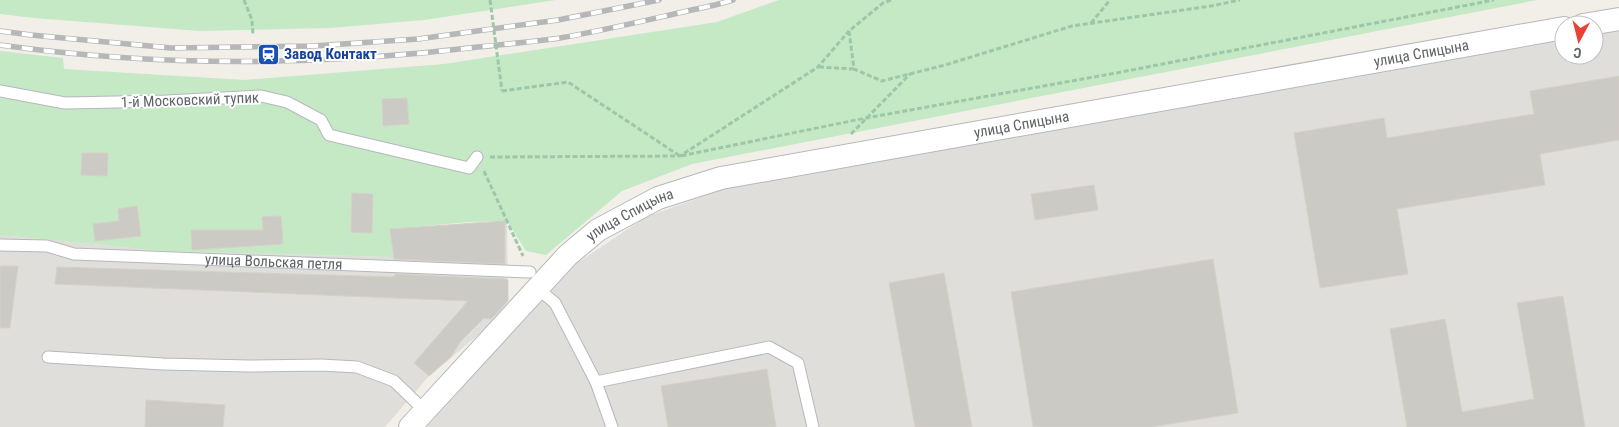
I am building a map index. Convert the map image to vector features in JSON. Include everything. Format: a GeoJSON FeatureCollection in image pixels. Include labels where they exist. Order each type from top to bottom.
{"type":"FeatureCollection","features":[{"type":"Feature","properties":{"kind":"street"},"geometry":{"type":"LineString","coordinates":[[1604,22],[1619,19]]}},
{"type":"Feature","properties":{"kind":"street","name":"улица Спицына"},"geometry":{"type":"LineString","coordinates":[[417,419],[520,307],[534,280],[598,230],[658,198],[721,178],[1554,30]]}},
{"type":"Feature","properties":{"kind":"lane","name":"1-й Московский тупик"},"geometry":{"type":"LineString","coordinates":[[0,91],[66,104],[261,96],[286,102],[321,120],[329,134],[469,168],[477,157]]}},
{"type":"Feature","properties":{"kind":"lane","name":"улица Вольская петля"},"geometry":{"type":"LineString","coordinates":[[0,245],[47,246],[74,254],[534,280]]}},
{"type":"Feature","properties":{"kind":"lane"},"geometry":{"type":"LineString","coordinates":[[534,280],[555,303],[596,382],[612,427]]}},
{"type":"Feature","properties":{"kind":"lane"},"geometry":{"type":"LineString","coordinates":[[596,382],[768,347],[798,363],[813,427]]}},
{"type":"Feature","properties":{"kind":"lane"},"geometry":{"type":"LineString","coordinates":[[48,357],[163,364],[249,366],[321,364],[357,367],[394,381],[417,419]]}},
{"type":"Feature","properties":{"kind":"path"},"geometry":{"type":"LineString","coordinates":[[244,0],[252,20],[253,35]]}},
{"type":"Feature","properties":{"kind":"path"},"geometry":{"type":"LineString","coordinates":[[490,0],[502,91],[568,82],[680,156]]}},
{"type":"Feature","properties":{"kind":"path"},"geometry":{"type":"LineString","coordinates":[[680,156],[818,67],[849,31],[883,3],[891,0]]}},
{"type":"Feature","properties":{"kind":"path"},"geometry":{"type":"LineString","coordinates":[[1091,24],[1110,0]]}},
{"type":"Feature","properties":{"kind":"path"},"geometry":{"type":"LineString","coordinates":[[818,67],[854,69],[882,81],[945,65],[1072,26],[1240,0]]}},
{"type":"Feature","properties":{"kind":"path"},"geometry":{"type":"LineString","coordinates":[[534,280],[477,157],[680,156],[866,118],[1116,74],[1494,0]]}},
{"type":"Feature","properties":{"kind":"path"},"geometry":{"type":"LineString","coordinates":[[849,31],[854,69]]}},
{"type":"Feature","properties":{"kind":"path"},"geometry":{"type":"LineString","coordinates":[[826,159],[910,74]]}},
{"type":"Feature","properties":{"kind":"shaded area"},"geometry":{"type":"Polygon","coordinates":[[[1619,30],[1619,427],[427,427],[574,265],[646,217],[726,188],[1554,42],[1554,65],[1604,65],[1604,32],[1619,30]]]}},
{"type":"Feature","properties":{"kind":"shaded area"},"geometry":{"type":"Polygon","coordinates":[[[507,221],[508,301],[496,320],[429,376],[385,427],[0,427],[0,235],[163,251],[393,257],[390,229],[507,221]]]}},
{"type":"Feature","properties":{"kind":"green space"},"geometry":{"type":"Polygon","coordinates":[[[0,0],[556,0],[424,20],[330,28],[200,31],[0,14],[0,0]]]}},
{"type":"Feature","properties":{"kind":"green space"},"geometry":{"type":"Polygon","coordinates":[[[779,0],[1537,0],[692,164],[622,191],[546,255],[526,251],[507,221],[469,222],[391,229],[393,257],[163,251],[0,235],[0,51],[63,58],[64,69],[245,80],[444,64],[717,22],[779,0]]]}},
{"type":"Feature","properties":{"kind":"building"},"geometry":{"type":"Polygon","coordinates":[[[1619,76],[1619,140],[1540,154],[1545,185],[1397,209],[1408,274],[1320,288],[1294,133],[1384,118],[1387,138],[1534,114],[1530,91],[1619,76]]]}},
{"type":"Feature","properties":{"kind":"building"},"geometry":{"type":"Polygon","coordinates":[[[407,98],[409,124],[383,126],[382,99],[407,98]]]}},
{"type":"Feature","properties":{"kind":"building"},"geometry":{"type":"Polygon","coordinates":[[[82,153],[108,153],[107,176],[81,175],[82,153]]]}},
{"type":"Feature","properties":{"kind":"building"},"geometry":{"type":"Polygon","coordinates":[[[1094,185],[1098,210],[1035,220],[1031,194],[1094,185]]]}},
{"type":"Feature","properties":{"kind":"building"},"geometry":{"type":"Polygon","coordinates":[[[352,193],[373,194],[372,233],[351,232],[352,193]]]}},
{"type":"Feature","properties":{"kind":"building"},"geometry":{"type":"Polygon","coordinates":[[[137,206],[141,236],[95,241],[93,224],[119,221],[118,209],[137,206]]]}},
{"type":"Feature","properties":{"kind":"building"},"geometry":{"type":"Polygon","coordinates":[[[281,216],[283,244],[192,250],[191,230],[263,230],[262,217],[281,216]]]}},
{"type":"Feature","properties":{"kind":"building"},"geometry":{"type":"Polygon","coordinates":[[[505,221],[505,264],[394,259],[390,229],[505,221]]]}},
{"type":"Feature","properties":{"kind":"building"},"geometry":{"type":"Polygon","coordinates":[[[1213,259],[1238,413],[1151,427],[1033,427],[1011,292],[1213,259]]]}},
{"type":"Feature","properties":{"kind":"building"},"geometry":{"type":"Polygon","coordinates":[[[0,266],[18,266],[10,328],[0,328],[0,266]]]}},
{"type":"Feature","properties":{"kind":"building"},"geometry":{"type":"Polygon","coordinates":[[[57,267],[395,277],[395,274],[505,279],[508,280],[508,301],[491,319],[484,318],[460,342],[451,357],[429,376],[414,363],[468,301],[55,284],[57,267]]]}},
{"type":"Feature","properties":{"kind":"building"},"geometry":{"type":"Polygon","coordinates":[[[944,273],[972,427],[915,427],[889,283],[944,273]]]}},
{"type":"Feature","properties":{"kind":"building"},"geometry":{"type":"Polygon","coordinates":[[[1563,296],[1585,427],[1407,427],[1390,329],[1445,319],[1462,412],[1534,399],[1517,303],[1563,296]]]}},
{"type":"Feature","properties":{"kind":"building"},"geometry":{"type":"Polygon","coordinates":[[[767,369],[776,427],[668,427],[661,386],[767,369]]]}},
{"type":"Feature","properties":{"kind":"building"},"geometry":{"type":"Polygon","coordinates":[[[146,400],[225,405],[223,427],[145,427],[146,400]]]}},
{"type":"Feature","properties":{"kind":"railway"},"geometry":{"type":"LineString","coordinates":[[0,31],[171,48],[313,46],[418,39],[558,20],[659,0]]}},
{"type":"Feature","properties":{"kind":"railway"},"geometry":{"type":"LineString","coordinates":[[0,45],[59,52],[179,60],[299,61],[359,58],[560,38],[618,27],[733,0]]}},
{"type":"Feature","properties":{"kind":"place","name":"Завод Контакт"},"geometry":{"type":"Point","coordinates":[268,54]}}]}
